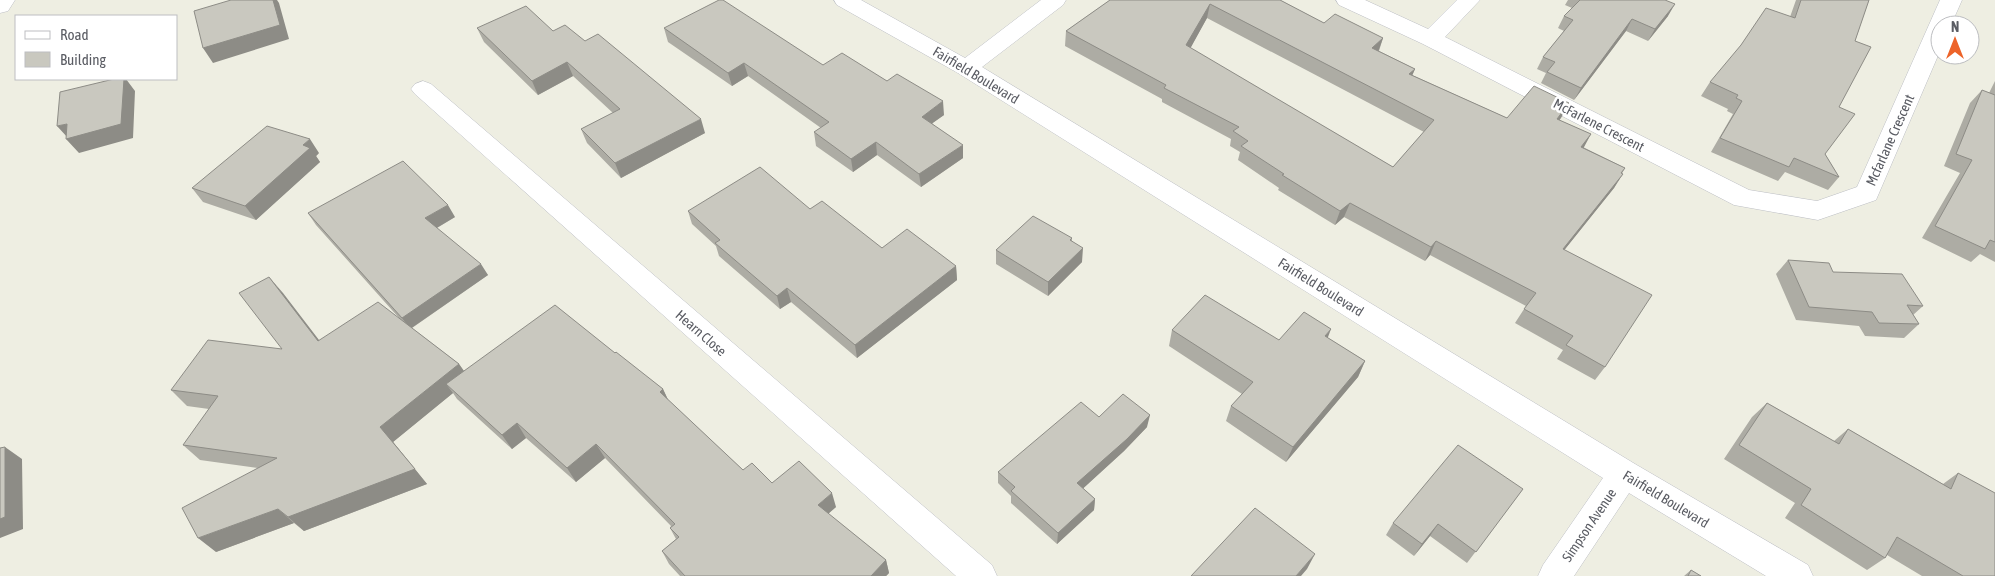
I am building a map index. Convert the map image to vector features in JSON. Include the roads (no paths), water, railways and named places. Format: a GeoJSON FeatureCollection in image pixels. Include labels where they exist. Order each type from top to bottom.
{"type":"FeatureCollection","features":[{"type":"Feature","properties":{"kind":"street"},"geometry":{"type":"LineString","coordinates":[[0,6],[4,0]]}},
{"type":"Feature","properties":{"kind":"street","name":"Fairfield Boulevard"},"geometry":{"type":"LineString","coordinates":[[844,0],[966,68],[1624,474],[1796,576]]}},
{"type":"Feature","properties":{"kind":"street"},"geometry":{"type":"LineString","coordinates":[[966,68],[1055,0]]}},
{"type":"Feature","properties":{"kind":"street","name":"McFarlene Crescent"},"geometry":{"type":"LineString","coordinates":[[1347,0],[1431,39],[1743,198]]}},
{"type":"Feature","properties":{"kind":"street"},"geometry":{"type":"LineString","coordinates":[[1431,39],[1469,0]]}},
{"type":"Feature","properties":{"kind":"street","name":"Mcfarlane Crescent"},"geometry":{"type":"LineString","coordinates":[[1944,15],[1951,0]]}},
{"type":"Feature","properties":{"kind":"street","name":"Mcfarlane Crescent"},"geometry":{"type":"LineString","coordinates":[[1743,198],[1818,212],[1866,193],[1930,48]]}},
{"type":"Feature","properties":{"kind":"street","name":"Hearn Close"},"geometry":{"type":"LineString","coordinates":[[422,89],[980,576]]}},
{"type":"Feature","properties":{"kind":"street","name":"Simpson Avenue"},"geometry":{"type":"LineString","coordinates":[[1555,576],[1624,474]]}}]}
